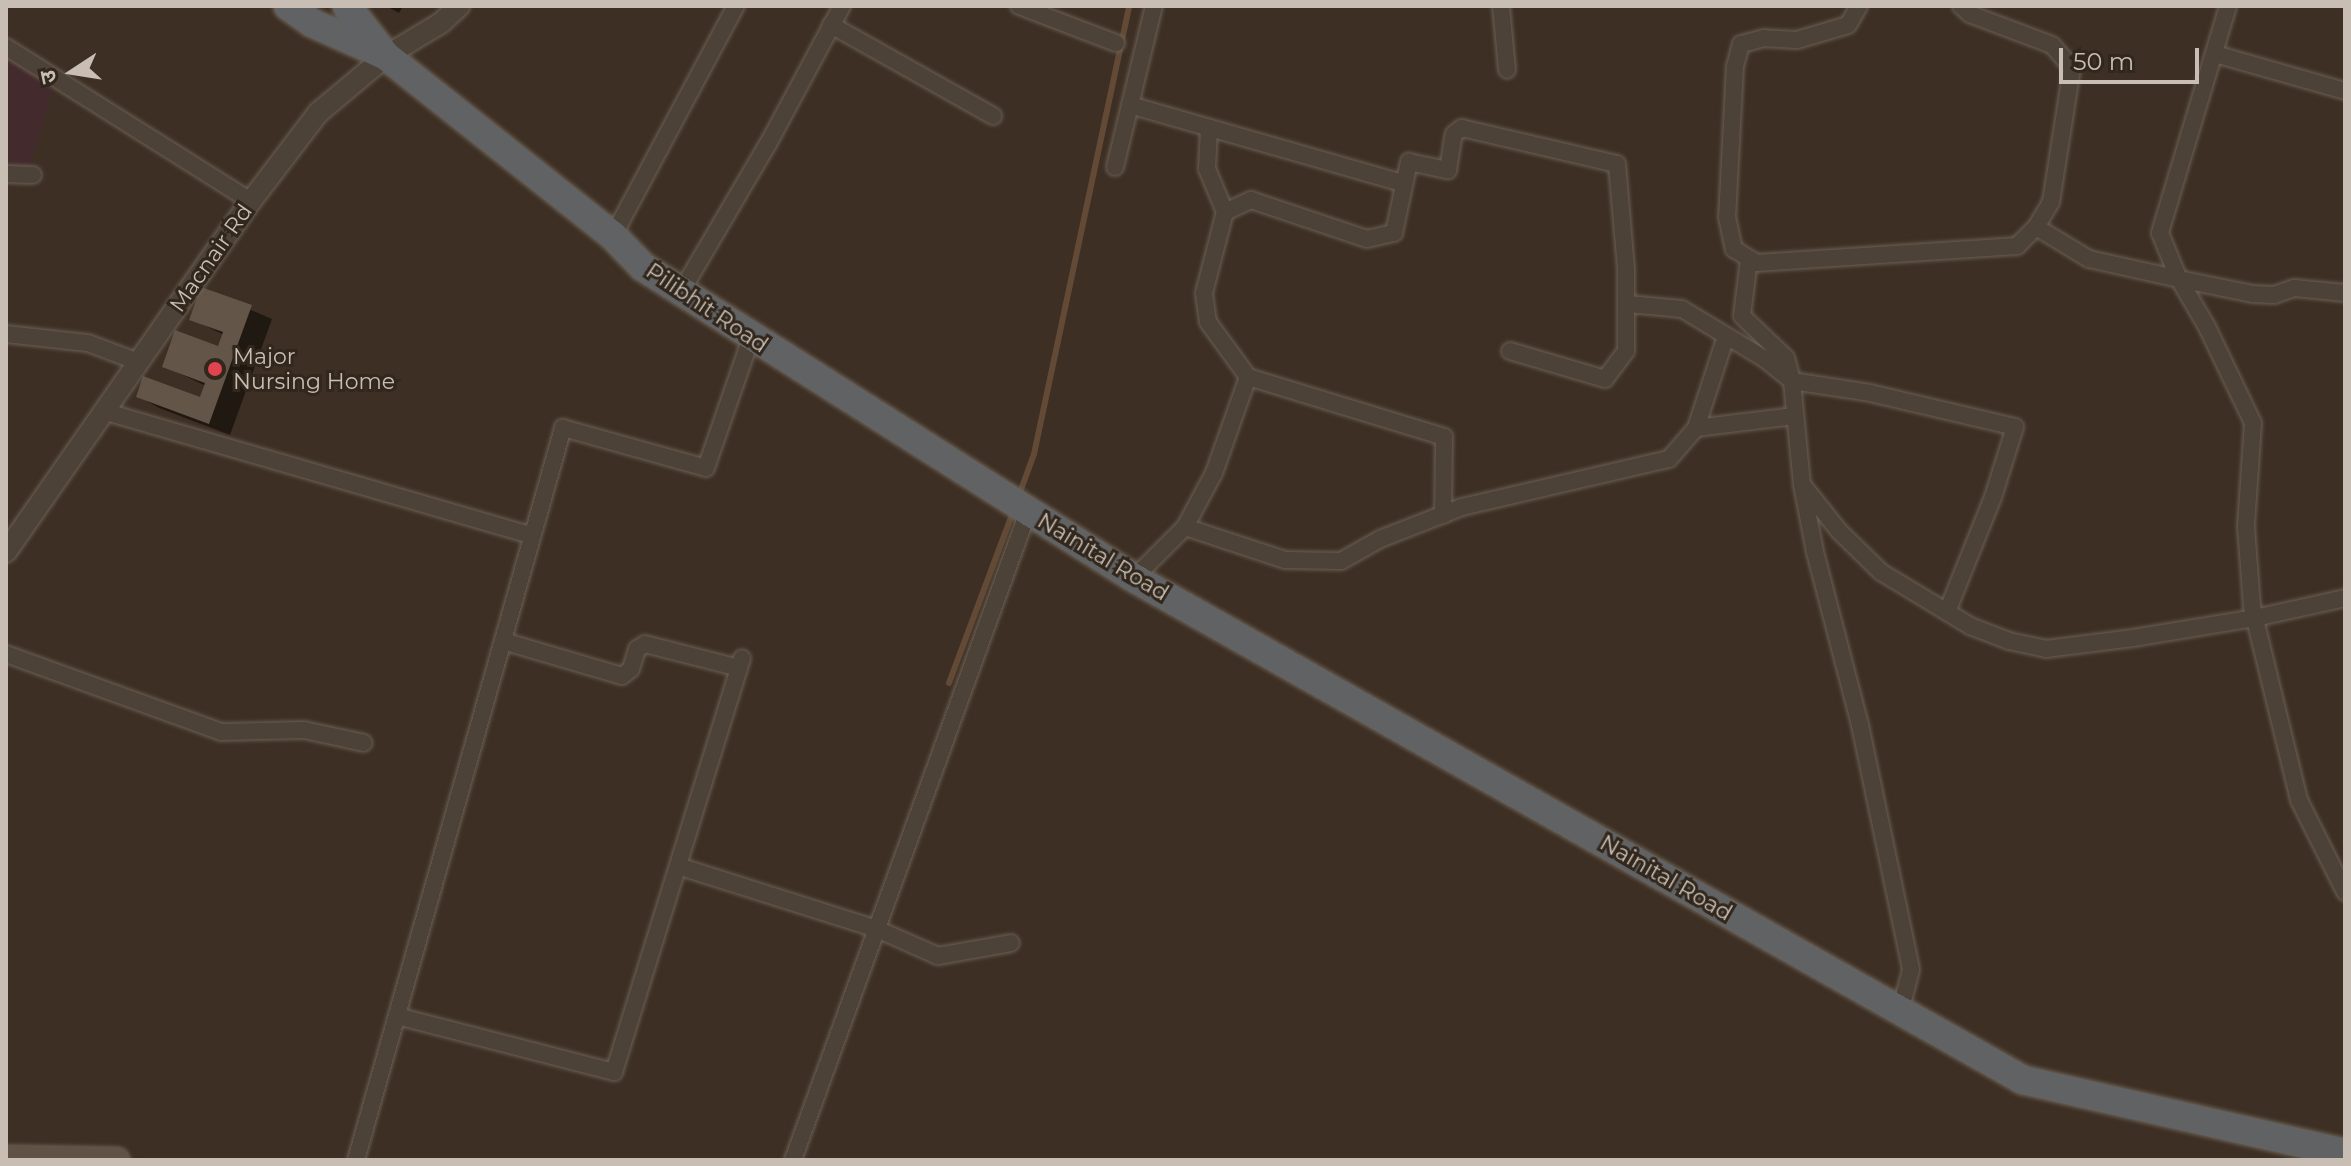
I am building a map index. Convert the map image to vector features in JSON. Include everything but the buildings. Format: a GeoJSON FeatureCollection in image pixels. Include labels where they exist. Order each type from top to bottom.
{"type":"FeatureCollection","features":[{"type":"Feature","properties":{"kind":"highway"},"geometry":{"type":"LineString","coordinates":[[288,6],[312,23],[386,56]]}},
{"type":"Feature","properties":{"kind":"highway","name":"Pilibhit Road"},"geometry":{"type":"LineString","coordinates":[[347,6],[386,56],[613,236],[643,267],[1020,507]]}},
{"type":"Feature","properties":{"kind":"highway","name":"Nainital Road"},"geometry":{"type":"LineString","coordinates":[[1020,507],[1134,578],[1283,659],[2023,1080],[2345,1153]]}},
{"type":"Feature","properties":{"kind":"main road"},"geometry":{"type":"LineString","coordinates":[[6,1158],[117,1160]]}},
{"type":"Feature","properties":{"kind":"street","name":"Macnair Rd"},"geometry":{"type":"LineString","coordinates":[[6,552],[251,201],[318,113],[386,56],[441,23],[459,6]]}},
{"type":"Feature","properties":{"kind":"street"},"geometry":{"type":"LineString","coordinates":[[613,236],[736,6]]}},
{"type":"Feature","properties":{"kind":"street"},"geometry":{"type":"LineString","coordinates":[[681,292],[768,144],[842,6]]}},
{"type":"Feature","properties":{"kind":"street"},"geometry":{"type":"LineString","coordinates":[[1019,6],[1116,43]]}},
{"type":"Feature","properties":{"kind":"street"},"geometry":{"type":"LineString","coordinates":[[1115,167],[1154,6]]}},
{"type":"Feature","properties":{"kind":"street"},"geometry":{"type":"LineString","coordinates":[[1501,6],[1507,70]]}},
{"type":"Feature","properties":{"kind":"street"},"geometry":{"type":"LineString","coordinates":[[1859,6],[1848,25],[1797,40],[1764,38],[1741,44],[1735,66],[1727,217],[1734,249],[1756,263],[2017,246],[2036,227],[2051,202],[2072,68],[2052,45],[1970,14],[1961,6]]}},
{"type":"Feature","properties":{"kind":"street"},"geometry":{"type":"LineString","coordinates":[[2228,6],[2160,233],[2179,279],[2207,327],[2253,423],[2246,527],[2255,618],[2299,800],[2345,892]]}},
{"type":"Feature","properties":{"kind":"street"},"geometry":{"type":"LineString","coordinates":[[831,25],[993,116]]}},
{"type":"Feature","properties":{"kind":"street"},"geometry":{"type":"LineString","coordinates":[[6,47],[251,201]]}},
{"type":"Feature","properties":{"kind":"street"},"geometry":{"type":"LineString","coordinates":[[2215,54],[2345,91]]}},
{"type":"Feature","properties":{"kind":"street"},"geometry":{"type":"LineString","coordinates":[[1130,105],[1402,183]]}},
{"type":"Feature","properties":{"kind":"street"},"geometry":{"type":"LineString","coordinates":[[1209,128],[1207,169],[1225,212],[1204,293],[1208,322],[1248,377],[1444,437],[1443,515]]}},
{"type":"Feature","properties":{"kind":"street"},"geometry":{"type":"LineString","coordinates":[[1225,212],[1251,200],[1367,239],[1394,233],[1402,183],[1409,162],[1448,170],[1454,134],[1462,128],[1617,164],[1628,304],[1626,351],[1605,379],[1510,351]]}},
{"type":"Feature","properties":{"kind":"street"},"geometry":{"type":"LineString","coordinates":[[6,174],[33,175]]}},
{"type":"Feature","properties":{"kind":"street"},"geometry":{"type":"LineString","coordinates":[[2036,227],[2089,259],[2179,279],[2253,294],[2274,295],[2294,288],[2345,293]]}},
{"type":"Feature","properties":{"kind":"street"},"geometry":{"type":"LineString","coordinates":[[1749,259],[1742,316],[1786,358],[1796,396],[1794,416],[1802,485],[1815,552],[1860,725],[1911,970],[1900,1012]]}},
{"type":"Feature","properties":{"kind":"street"},"geometry":{"type":"LineString","coordinates":[[1628,304],[1682,309],[1792,381],[1870,393],[2015,427],[1993,497],[1947,612]]}},
{"type":"Feature","properties":{"kind":"street"},"geometry":{"type":"LineString","coordinates":[[6,334],[88,343],[138,362]]}},
{"type":"Feature","properties":{"kind":"street"},"geometry":{"type":"LineString","coordinates":[[1185,527],[1285,560],[1341,561],[1380,539],[1443,515],[1669,459],[1696,428],[1726,336]]}},
{"type":"Feature","properties":{"kind":"street"},"geometry":{"type":"LineString","coordinates":[[356,1160],[563,428],[706,468],[751,338]]}},
{"type":"Feature","properties":{"kind":"street"},"geometry":{"type":"LineString","coordinates":[[1134,578],[1185,527],[1214,473],[1248,377]]}},
{"type":"Feature","properties":{"kind":"street"},"geometry":{"type":"LineString","coordinates":[[103,411],[532,536]]}},
{"type":"Feature","properties":{"kind":"street"},"geometry":{"type":"LineString","coordinates":[[1696,428],[1794,416]]}},
{"type":"Feature","properties":{"kind":"street"},"geometry":{"type":"LineString","coordinates":[[1802,485],[1839,531],[1881,572],[1970,626],[2009,641],[2046,649],[2255,618],[2345,598]]}},
{"type":"Feature","properties":{"kind":"street"},"geometry":{"type":"LineString","coordinates":[[793,1160],[877,929],[1020,507]]}},
{"type":"Feature","properties":{"kind":"street"},"geometry":{"type":"LineString","coordinates":[[397,1016],[614,1072],[740,663],[645,644],[637,649],[631,669],[622,676],[503,641]]}},
{"type":"Feature","properties":{"kind":"street"},"geometry":{"type":"LineString","coordinates":[[6,654],[221,732],[304,730],[364,743]]}},
{"type":"Feature","properties":{"kind":"street"},"geometry":{"type":"LineString","coordinates":[[678,866],[877,929],[938,956],[1011,943]]}},
{"type":"Feature","properties":{"kind":"shaded area"},"geometry":{"type":"Polygon","coordinates":[[[6,54],[54,86],[30,165],[6,165],[6,54]]]}},
{"type":"Feature","properties":{"kind":"waterway"},"geometry":{"type":"LineString","coordinates":[[1018,498],[1034,454],[1129,6]]}},
{"type":"Feature","properties":{"kind":"waterway"},"geometry":{"type":"LineString","coordinates":[[949,683],[1013,512]]}},
{"type":"Feature","properties":{"kind":"place","name":"Major Nursing Home"},"geometry":{"type":"Point","coordinates":[215,369]}}]}
